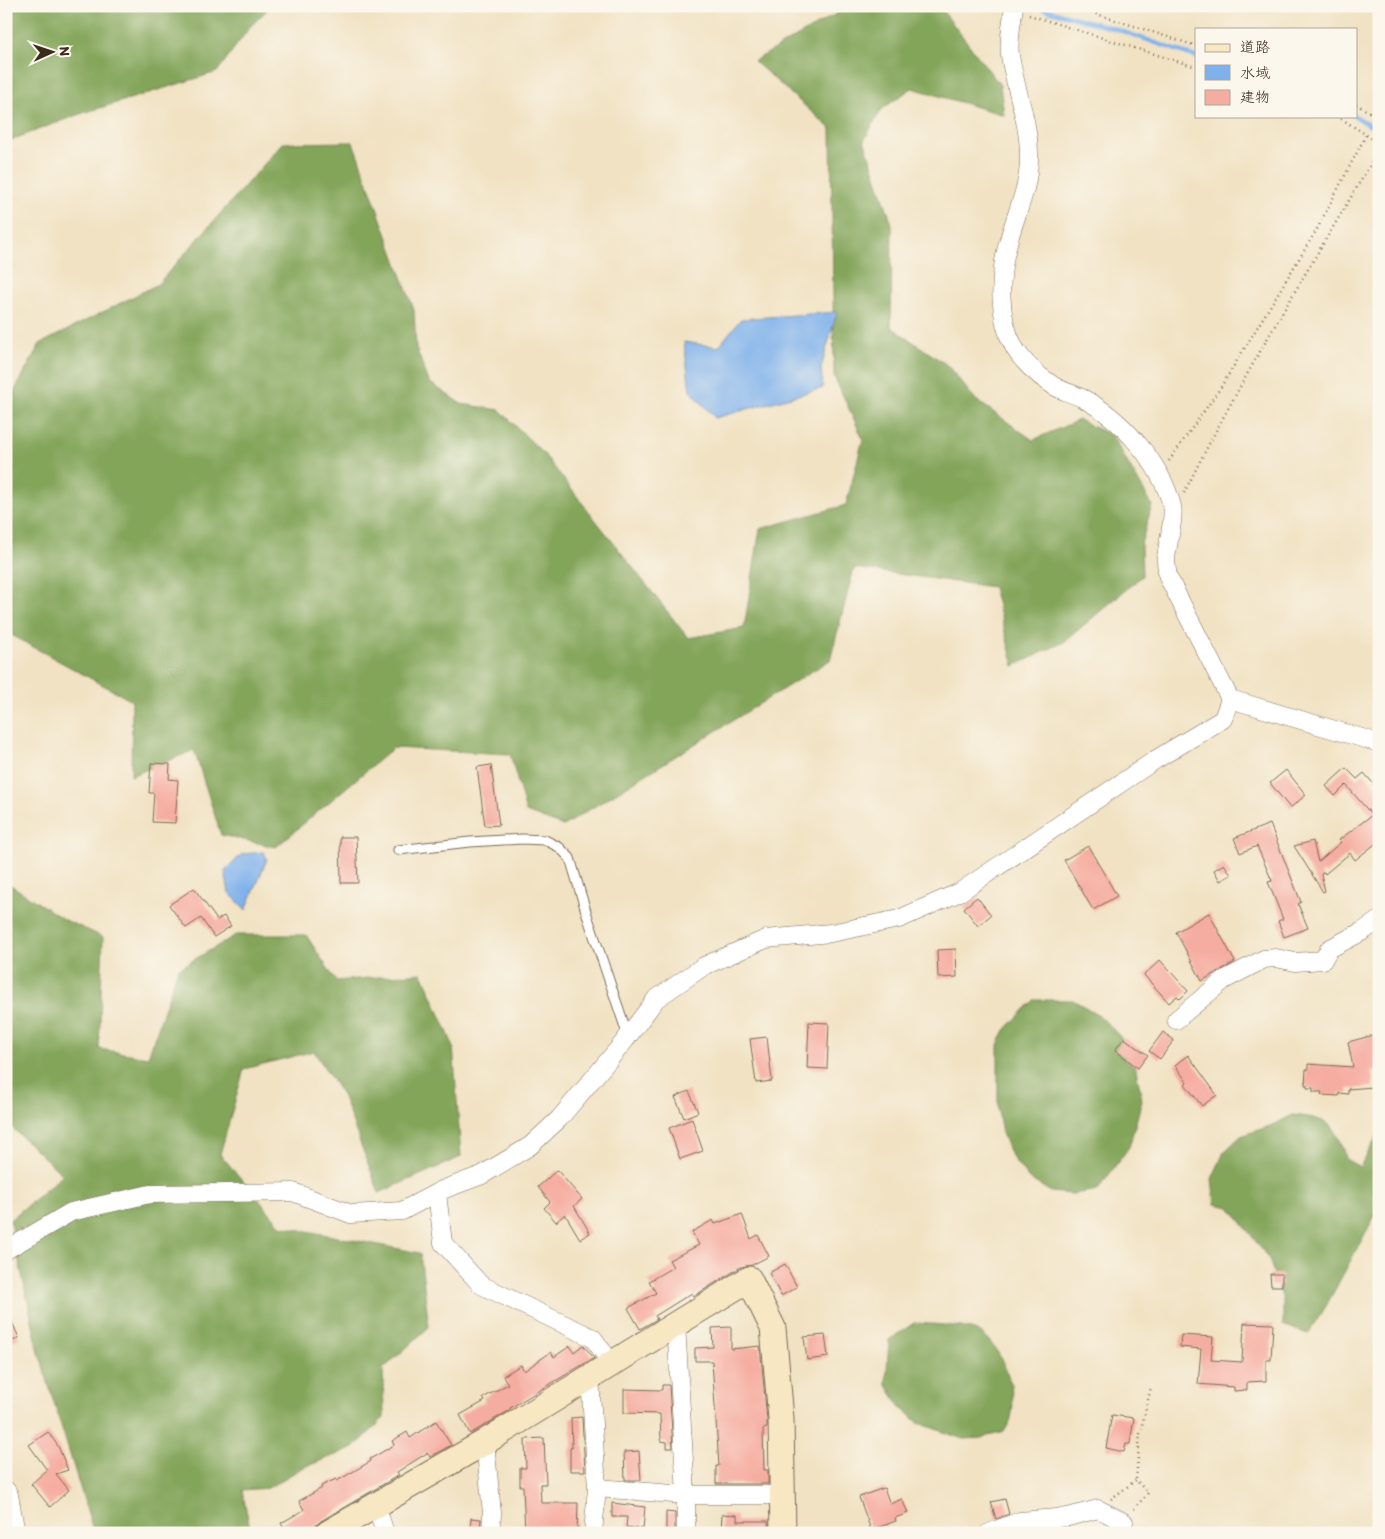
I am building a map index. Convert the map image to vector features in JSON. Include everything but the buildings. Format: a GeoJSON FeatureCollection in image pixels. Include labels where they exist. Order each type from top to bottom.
{"type":"FeatureCollection","features":[{"type":"Feature","properties":{"kind":"street"},"geometry":{"type":"LineString","coordinates":[[6,1250],[70,1212],[150,1194],[292,1192],[351,1214],[402,1211],[437,1193],[482,1175],[530,1146],[559,1119],[656,999],[704,966],[766,939],[831,933],[899,919],[960,892],[1155,760],[1223,719],[1230,699],[1168,577],[1166,561],[1173,508],[1159,475],[1136,442],[1111,416],[1083,399],[1052,385],[1031,368],[1014,348],[1006,326],[1001,295],[1002,274],[1007,246],[1025,190],[1029,159],[1025,117],[1010,54],[1010,31],[1014,8]]}},
{"type":"Feature","properties":{"kind":"street"},"geometry":{"type":"LineString","coordinates":[[1230,699],[1379,743]]}},
{"type":"Feature","properties":{"kind":"street"},"geometry":{"type":"LineString","coordinates":[[1176,1020],[1224,980],[1264,959],[1276,958],[1295,962],[1323,960],[1330,949],[1379,920]]}},
{"type":"Feature","properties":{"kind":"street"},"geometry":{"type":"LineString","coordinates":[[437,1193],[443,1243],[481,1285],[592,1338],[612,1364]]}},
{"type":"Feature","properties":{"kind":"street"},"geometry":{"type":"LineString","coordinates":[[328,1533],[485,1442],[749,1279],[773,1328],[780,1419],[783,1533]]}},
{"type":"Feature","properties":{"kind":"street"},"geometry":{"type":"LineString","coordinates":[[676,1324],[686,1495],[686,1533]]}},
{"type":"Feature","properties":{"kind":"street"},"geometry":{"type":"LineString","coordinates":[[590,1378],[597,1488],[593,1533]]}},
{"type":"Feature","properties":{"kind":"street"},"geometry":{"type":"LineString","coordinates":[[485,1442],[492,1513],[491,1533]]}},
{"type":"Feature","properties":{"kind":"street"},"geometry":{"type":"LineString","coordinates":[[597,1488],[686,1495],[782,1495]]}},
{"type":"Feature","properties":{"kind":"street"},"geometry":{"type":"LineString","coordinates":[[6,1490],[9,1494],[16,1533]]}},
{"type":"Feature","properties":{"kind":"street"},"geometry":{"type":"LineString","coordinates":[[376,1504],[385,1533]]}},
{"type":"Feature","properties":{"kind":"street"},"geometry":{"type":"LineString","coordinates":[[989,1533],[1020,1521],[1068,1517],[1098,1509],[1124,1522]]}},
{"type":"Feature","properties":{"kind":"lane"},"geometry":{"type":"LineString","coordinates":[[398,850],[470,842],[522,839],[545,840],[559,846],[570,858],[628,1036]]}},
{"type":"Feature","properties":{"kind":"path"},"geometry":{"type":"LineString","coordinates":[[1072,6],[1195,46]]}},
{"type":"Feature","properties":{"kind":"path"},"geometry":{"type":"LineString","coordinates":[[1014,8],[1195,66]]}},
{"type":"Feature","properties":{"kind":"path"},"geometry":{"type":"LineString","coordinates":[[1358,105],[1379,118]]}},
{"type":"Feature","properties":{"kind":"path"},"geometry":{"type":"LineString","coordinates":[[1340,118],[1379,143]]}},
{"type":"Feature","properties":{"kind":"path"},"geometry":{"type":"LineString","coordinates":[[1159,475],[1226,379],[1316,231],[1366,135]]}},
{"type":"Feature","properties":{"kind":"path"},"geometry":{"type":"LineString","coordinates":[[1173,508],[1183,496],[1213,435],[1287,304],[1373,160]]}},
{"type":"Feature","properties":{"kind":"path"},"geometry":{"type":"LineString","coordinates":[[1124,1522],[1148,1493],[1136,1480],[1140,1434],[1151,1387]]}},
{"type":"Feature","properties":{"kind":"path"},"geometry":{"type":"LineString","coordinates":[[1098,1509],[1136,1480]]}},
{"type":"Feature","properties":{"kind":"green space"},"geometry":{"type":"Polygon","coordinates":[[[6,6],[271,6],[249,28],[217,72],[77,115],[6,142],[6,6]]]}},
{"type":"Feature","properties":{"kind":"green space"},"geometry":{"type":"Polygon","coordinates":[[[850,6],[939,6],[1000,85],[1004,115],[912,88],[882,109],[864,140],[892,224],[891,327],[947,365],[976,400],[1033,440],[1079,420],[1112,436],[1152,505],[1141,544],[1142,576],[1064,642],[1014,666],[993,587],[854,568],[830,660],[563,826],[526,812],[510,754],[393,748],[276,847],[221,835],[194,750],[131,776],[132,701],[6,632],[6,406],[40,344],[158,284],[283,143],[353,142],[414,310],[416,348],[429,382],[461,404],[500,410],[543,453],[688,638],[744,628],[760,529],[846,505],[863,439],[834,376],[831,129],[754,61],[850,6]]]}},
{"type":"Feature","properties":{"kind":"green space"},"geometry":{"type":"Polygon","coordinates":[[[6,882],[63,919],[103,937],[99,1049],[148,1057],[178,969],[236,935],[306,935],[336,981],[422,973],[453,1045],[461,1157],[379,1193],[343,1097],[314,1051],[244,1069],[220,1154],[281,1226],[420,1253],[429,1327],[383,1369],[384,1418],[354,1448],[302,1468],[268,1488],[242,1490],[251,1533],[94,1533],[39,1353],[10,1220],[63,1175],[6,1122],[6,882]]]}},
{"type":"Feature","properties":{"kind":"green space"},"geometry":{"type":"Polygon","coordinates":[[[1034,1000],[1073,1000],[1099,1015],[1132,1049],[1142,1100],[1129,1147],[1098,1190],[1072,1194],[1051,1192],[1028,1178],[1011,1156],[1002,1133],[998,1110],[998,1045],[1005,1030],[1034,1000]]]}},
{"type":"Feature","properties":{"kind":"green space"},"geometry":{"type":"Polygon","coordinates":[[[1293,1115],[1317,1119],[1330,1126],[1338,1138],[1347,1160],[1360,1167],[1379,1133],[1379,1208],[1326,1306],[1308,1334],[1283,1325],[1283,1300],[1269,1259],[1230,1207],[1215,1204],[1212,1179],[1224,1152],[1241,1136],[1270,1126],[1293,1115]]]}},
{"type":"Feature","properties":{"kind":"green space"},"geometry":{"type":"Polygon","coordinates":[[[914,1323],[969,1329],[977,1331],[990,1341],[1007,1372],[1012,1396],[1011,1418],[1004,1432],[981,1438],[963,1439],[919,1423],[900,1406],[886,1384],[889,1340],[914,1323]]]}},
{"type":"Feature","properties":{"kind":"water"},"geometry":{"type":"Polygon","coordinates":[[[837,312],[821,368],[823,388],[715,418],[690,390],[684,342],[718,347],[741,319],[837,312]]]}},
{"type":"Feature","properties":{"kind":"water"},"geometry":{"type":"Polygon","coordinates":[[[264,852],[267,859],[246,910],[229,893],[225,871],[242,854],[264,852]]]}},
{"type":"Feature","properties":{"kind":"waterway"},"geometry":{"type":"LineString","coordinates":[[1033,6],[1116,29],[1195,57]]}},
{"type":"Feature","properties":{"kind":"waterway"},"geometry":{"type":"LineString","coordinates":[[1358,118],[1379,131]]}}]}
